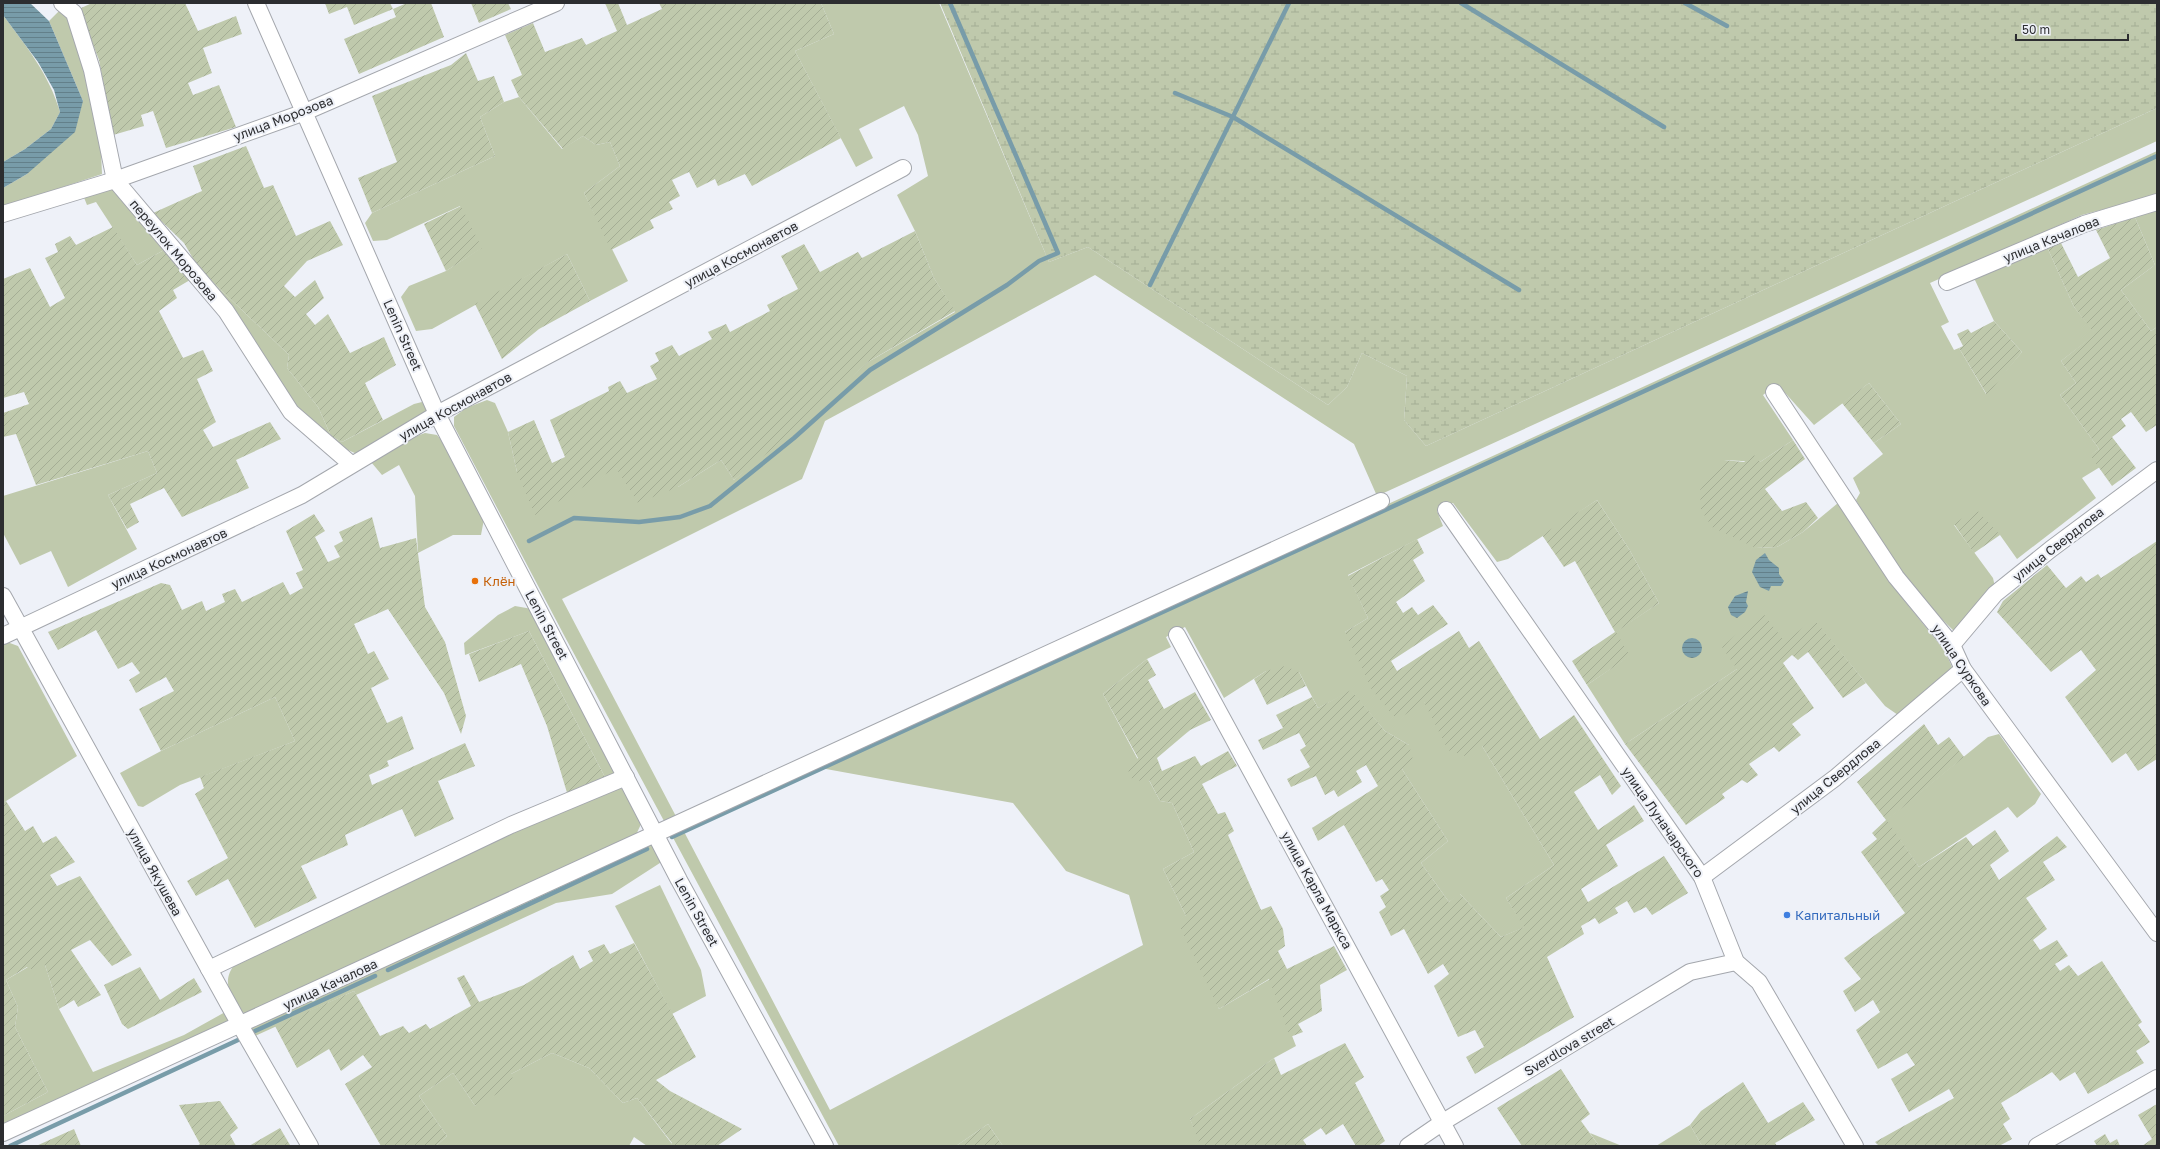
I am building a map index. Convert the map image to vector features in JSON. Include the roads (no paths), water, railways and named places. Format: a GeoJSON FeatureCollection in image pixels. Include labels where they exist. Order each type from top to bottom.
{"type":"FeatureCollection","features":[{"type":"Feature","properties":{"kind":"street","name":"переулок Морозова"},"geometry":{"type":"LineString","coordinates":[[62,3],[74,13],[92,70],[115,180],[226,311],[291,412],[351,464]]}},
{"type":"Feature","properties":{"kind":"street","name":"Lenin Street"},"geometry":{"type":"LineString","coordinates":[[256,3],[438,414],[655,833],[825,1146]]}},
{"type":"Feature","properties":{"kind":"street","name":"улица Морозова"},"geometry":{"type":"LineString","coordinates":[[3,214],[115,180],[305,112],[556,3]]}},
{"type":"Feature","properties":{"kind":"street","name":"улица Космонавтов"},"geometry":{"type":"LineString","coordinates":[[3,636],[302,495],[351,464],[438,414],[903,168]]}},
{"type":"Feature","properties":{"kind":"street","name":"улица Качалова"},"geometry":{"type":"LineString","coordinates":[[1946,282],[2084,224],[2157,202]]}},
{"type":"Feature","properties":{"kind":"street","name":"улица Суркова"},"geometry":{"type":"LineString","coordinates":[[1774,392],[1896,577],[1952,645],[1963,669],[2157,933]]}},
{"type":"Feature","properties":{"kind":"street","name":"улица Свердлова"},"geometry":{"type":"LineString","coordinates":[[1952,645],[1995,594],[2051,549],[2157,470]]}},
{"type":"Feature","properties":{"kind":"street","name":"улица Качалова"},"geometry":{"type":"LineString","coordinates":[[3,1133],[1381,501]]}},
{"type":"Feature","properties":{"kind":"street","name":"улица Луначарского"},"geometry":{"type":"LineString","coordinates":[[1446,510],[1702,877],[1736,962],[1759,982],[1855,1146]]}},
{"type":"Feature","properties":{"kind":"street","name":"улица Якушева"},"geometry":{"type":"LineString","coordinates":[[3,596],[240,1025],[310,1146]]}},
{"type":"Feature","properties":{"kind":"street","name":"улица Карла Маркса"},"geometry":{"type":"LineString","coordinates":[[1177,635],[1456,1146]]}},
{"type":"Feature","properties":{"kind":"street","name":"улица Свердлова"},"geometry":{"type":"LineString","coordinates":[[1702,877],[1835,778],[1963,669]]}},
{"type":"Feature","properties":{"kind":"street"},"geometry":{"type":"LineString","coordinates":[[209,969],[511,825],[626,777]]}},
{"type":"Feature","properties":{"kind":"street","name":"Sverdlova street"},"geometry":{"type":"LineString","coordinates":[[1408,1146],[1443,1122],[1690,972],[1736,962]]}},
{"type":"Feature","properties":{"kind":"street"},"geometry":{"type":"LineString","coordinates":[[2037,1146],[2157,1078]]}},
{"type":"Feature","properties":{"kind":"water"},"geometry":{"type":"Polygon","coordinates":[[[3,3],[30,3],[49,21],[83,101],[75,132],[27,174],[3,188],[3,162],[25,149],[51,129],[60,112],[54,90],[38,62],[3,15],[3,3]]]}},
{"type":"Feature","properties":{"kind":"water"},"geometry":{"type":"Polygon","coordinates":[[[1765,553],[1769,560],[1779,568],[1779,574],[1784,581],[1781,586],[1771,586],[1769,591],[1760,587],[1752,572],[1756,560],[1765,553]]]}},
{"type":"Feature","properties":{"kind":"water"},"geometry":{"type":"Polygon","coordinates":[[[1748,591],[1746,602],[1748,606],[1745,612],[1737,618],[1731,615],[1728,607],[1735,596],[1748,591]]]}},
{"type":"Feature","properties":{"kind":"water"},"geometry":{"type":"Polygon","coordinates":[[[1688,638],[1696,638],[1702,644],[1702,652],[1696,658],[1688,658],[1682,652],[1682,644],[1688,638]]]}},
{"type":"Feature","properties":{"kind":"waterway"},"geometry":{"type":"LineString","coordinates":[[529,541],[574,518],[639,522],[680,517],[710,506],[794,438],[870,370],[1007,285],[1039,261],[1058,253],[950,3]]}},
{"type":"Feature","properties":{"kind":"waterway"},"geometry":{"type":"LineString","coordinates":[[1150,285],[1289,3]]}},
{"type":"Feature","properties":{"kind":"waterway"},"geometry":{"type":"LineString","coordinates":[[1461,3],[1664,127]]}},
{"type":"Feature","properties":{"kind":"waterway"},"geometry":{"type":"LineString","coordinates":[[1685,3],[1727,26]]}},
{"type":"Feature","properties":{"kind":"waterway"},"geometry":{"type":"LineString","coordinates":[[1175,93],[1233,117],[1519,290]]}},
{"type":"Feature","properties":{"kind":"waterway"},"geometry":{"type":"LineString","coordinates":[[672,837],[2157,156]]}},
{"type":"Feature","properties":{"kind":"waterway"},"geometry":{"type":"LineString","coordinates":[[388,970],[647,849]]}},
{"type":"Feature","properties":{"kind":"waterway"},"geometry":{"type":"LineString","coordinates":[[255,1031],[375,976]]}},
{"type":"Feature","properties":{"kind":"waterway"},"geometry":{"type":"LineString","coordinates":[[10,1146],[238,1040]]}},
{"type":"Feature","properties":{"kind":"place","name":"Клён"},"geometry":{"type":"Point","coordinates":[475,581]}},
{"type":"Feature","properties":{"kind":"place","name":"Капитальный"},"geometry":{"type":"Point","coordinates":[1787,915]}}]}
